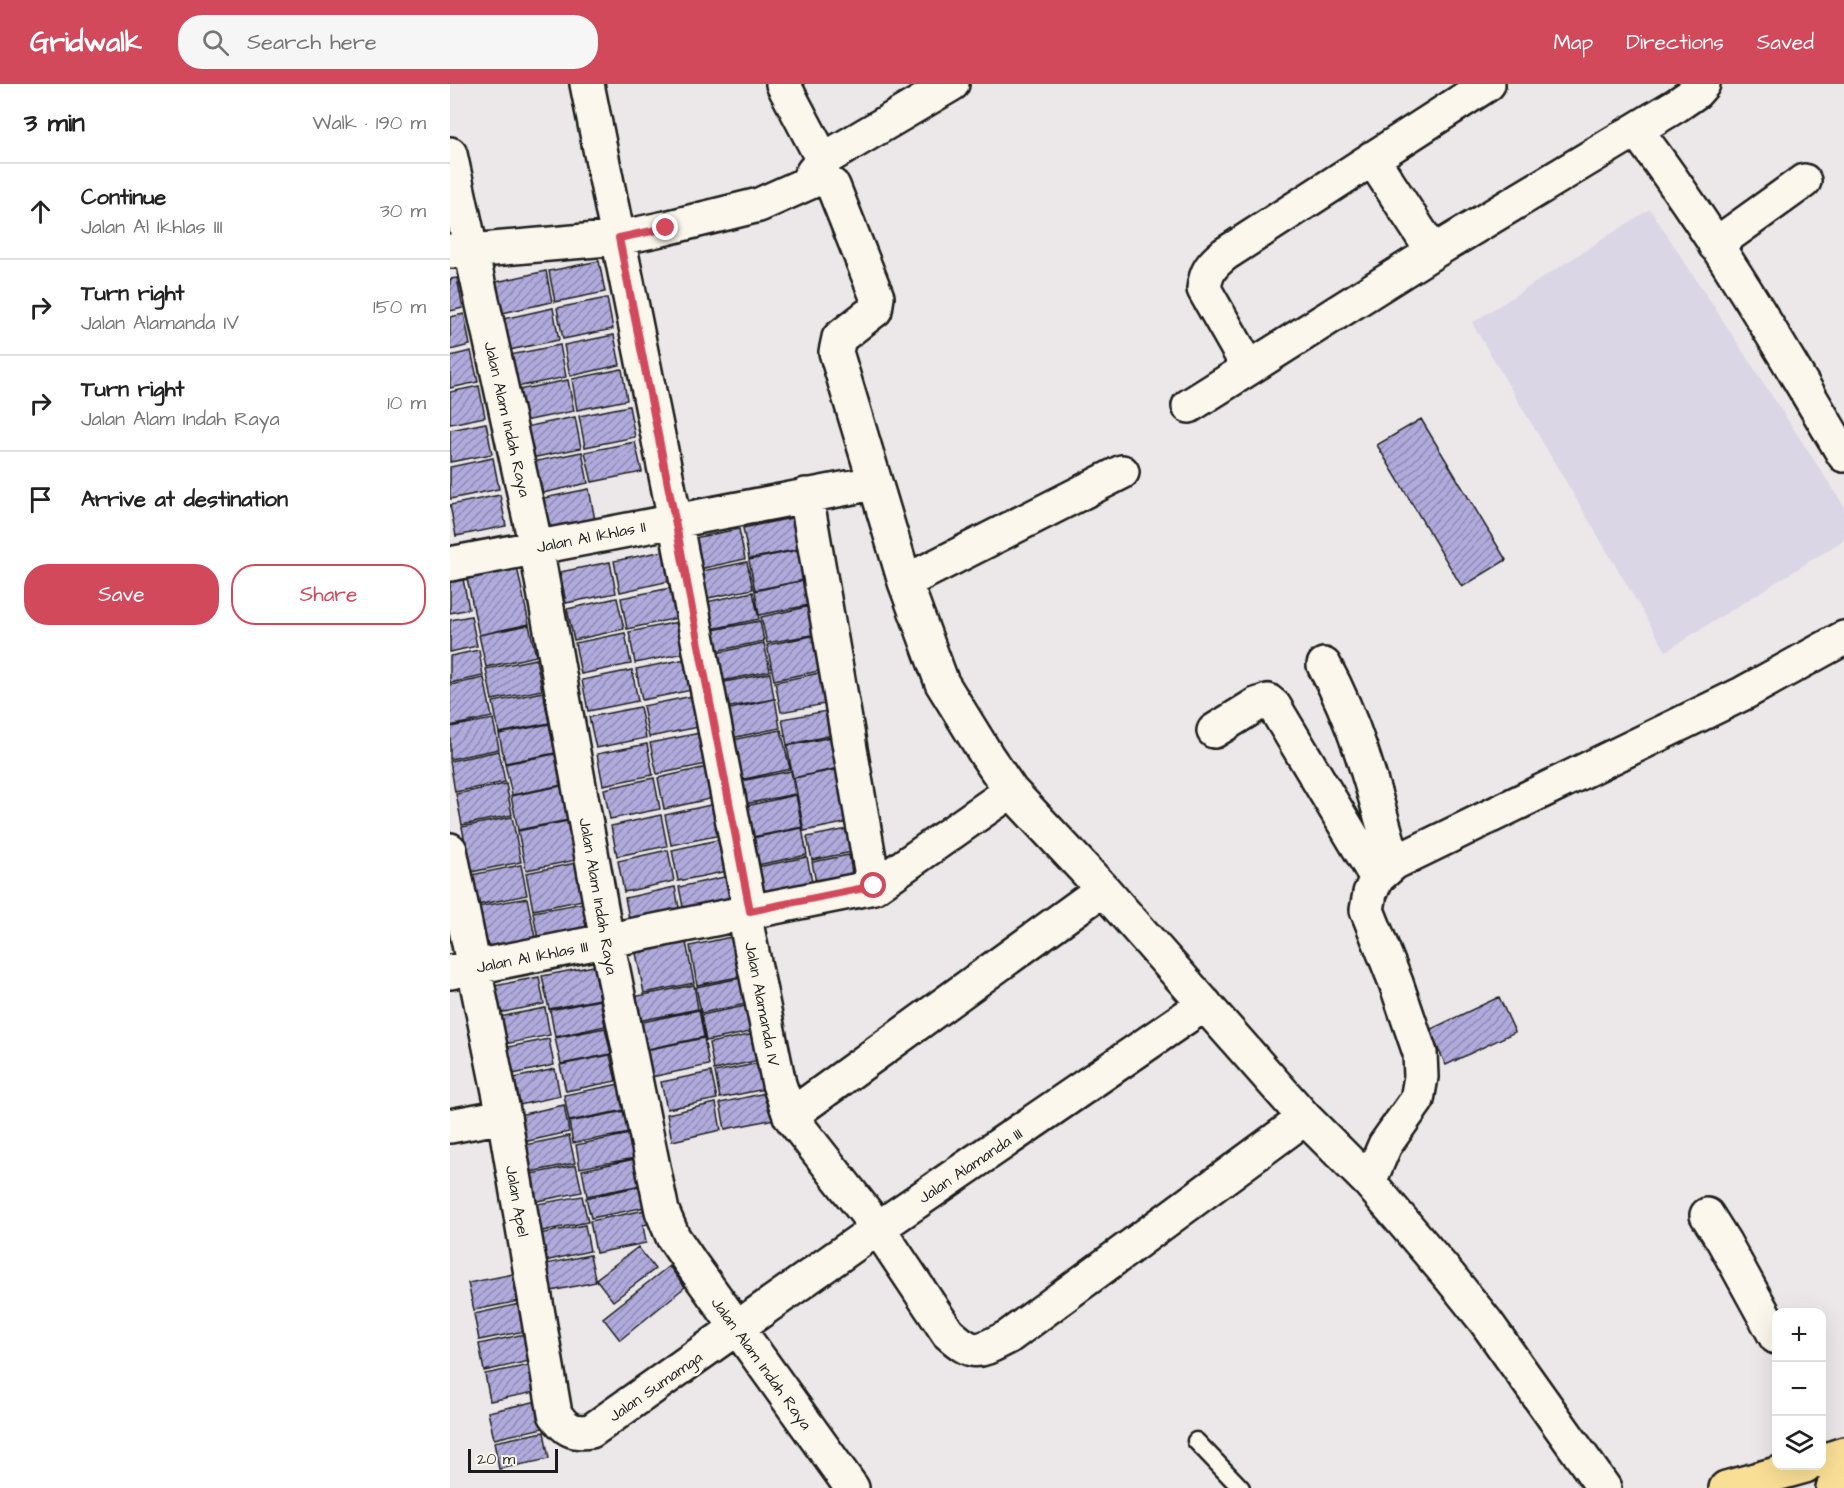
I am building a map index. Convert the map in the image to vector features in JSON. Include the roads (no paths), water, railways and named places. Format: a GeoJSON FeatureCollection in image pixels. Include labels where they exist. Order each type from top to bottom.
{"type":"FeatureCollection","features":[{"type":"Feature","properties":{"kind":"main road"},"geometry":{"type":"LineString","coordinates":[[1748,1485],[1828,1465]]}},
{"type":"Feature","properties":{"kind":"street","name":"Jalan Alamanda IV"},"geometry":{"type":"LineString","coordinates":[[587,84],[675,520],[750,911],[747,928],[778,1084],[790,1116],[878,1228],[948,1333],[964,1347],[980,1351],[1008,1337],[1305,1118]]}},
{"type":"Feature","properties":{"kind":"street"},"geometry":{"type":"LineString","coordinates":[[783,84],[818,174],[833,186],[877,297],[875,310],[839,338],[836,352],[905,582],[942,683],[1011,791],[1103,889],[1305,1118],[1369,1182],[1486,1322],[1604,1488]]}},
{"type":"Feature","properties":{"kind":"street"},"geometry":{"type":"LineString","coordinates":[[460,251],[619,238],[759,206],[818,174],[952,84]]}},
{"type":"Feature","properties":{"kind":"street"},"geometry":{"type":"LineString","coordinates":[[1249,368],[1204,289],[1210,266],[1225,254],[1488,84]]}},
{"type":"Feature","properties":{"kind":"street"},"geometry":{"type":"LineString","coordinates":[[1189,406],[1433,252],[1636,130],[1696,92],[1703,84]]}},
{"type":"Feature","properties":{"kind":"street"},"geometry":{"type":"LineString","coordinates":[[1636,130],[1668,172],[1779,344],[1844,455]]}},
{"type":"Feature","properties":{"kind":"street","name":"Jalan Alam Indah Raya"},"geometry":{"type":"LineString","coordinates":[[450,154],[460,251],[536,547],[607,941],[662,1211],[673,1236],[852,1488]]}},
{"type":"Feature","properties":{"kind":"street"},"geometry":{"type":"LineString","coordinates":[[1372,158],[1433,252]]}},
{"type":"Feature","properties":{"kind":"street"},"geometry":{"type":"LineString","coordinates":[[1715,245],[1804,181]]}},
{"type":"Feature","properties":{"kind":"street"},"geometry":{"type":"LineString","coordinates":[[905,582],[1122,471]]}},
{"type":"Feature","properties":{"kind":"street","name":"Jalan Al Ikhlas II"},"geometry":{"type":"LineString","coordinates":[[450,564],[874,483]]}},
{"type":"Feature","properties":{"kind":"street"},"geometry":{"type":"LineString","coordinates":[[806,495],[874,886]]}},
{"type":"Feature","properties":{"kind":"street"},"geometry":{"type":"LineString","coordinates":[[1369,1182],[1385,1145],[1417,1100],[1421,1077],[1420,1053],[1396,983],[1366,910],[1370,893],[1385,871],[1744,693],[1844,638]]}},
{"type":"Feature","properties":{"kind":"street"},"geometry":{"type":"LineString","coordinates":[[1324,665],[1334,682],[1362,751],[1385,871]]}},
{"type":"Feature","properties":{"kind":"street"},"geometry":{"type":"LineString","coordinates":[[1214,731],[1256,705],[1268,701],[1274,706],[1385,871]]}},
{"type":"Feature","properties":{"kind":"street","name":"Jalan Al Ikhlas III"},"geometry":{"type":"LineString","coordinates":[[462,970],[874,886],[1011,791]]}},
{"type":"Feature","properties":{"kind":"street","name":"Jalan Apel"},"geometry":{"type":"LineString","coordinates":[[450,850],[462,970],[504,1116],[555,1414],[569,1431]]}},
{"type":"Feature","properties":{"kind":"street"},"geometry":{"type":"LineString","coordinates":[[790,1116],[1103,889]]}},
{"type":"Feature","properties":{"kind":"street","name":"Jalan Alamanda III"},"geometry":{"type":"LineString","coordinates":[[738,1329],[878,1228],[1205,1004]]}},
{"type":"Feature","properties":{"kind":"street"},"geometry":{"type":"LineString","coordinates":[[450,1126],[504,1116]]}},
{"type":"Feature","properties":{"kind":"street"},"geometry":{"type":"LineString","coordinates":[[1707,1215],[1772,1330]]}},
{"type":"Feature","properties":{"kind":"street","name":"Jalan Sumamga"},"geometry":{"type":"LineString","coordinates":[[569,1431],[580,1433],[591,1431],[738,1329]]}},
{"type":"Feature","properties":{"kind":"lane"},"geometry":{"type":"LineString","coordinates":[[1196,1441],[1241,1488]]}}]}
